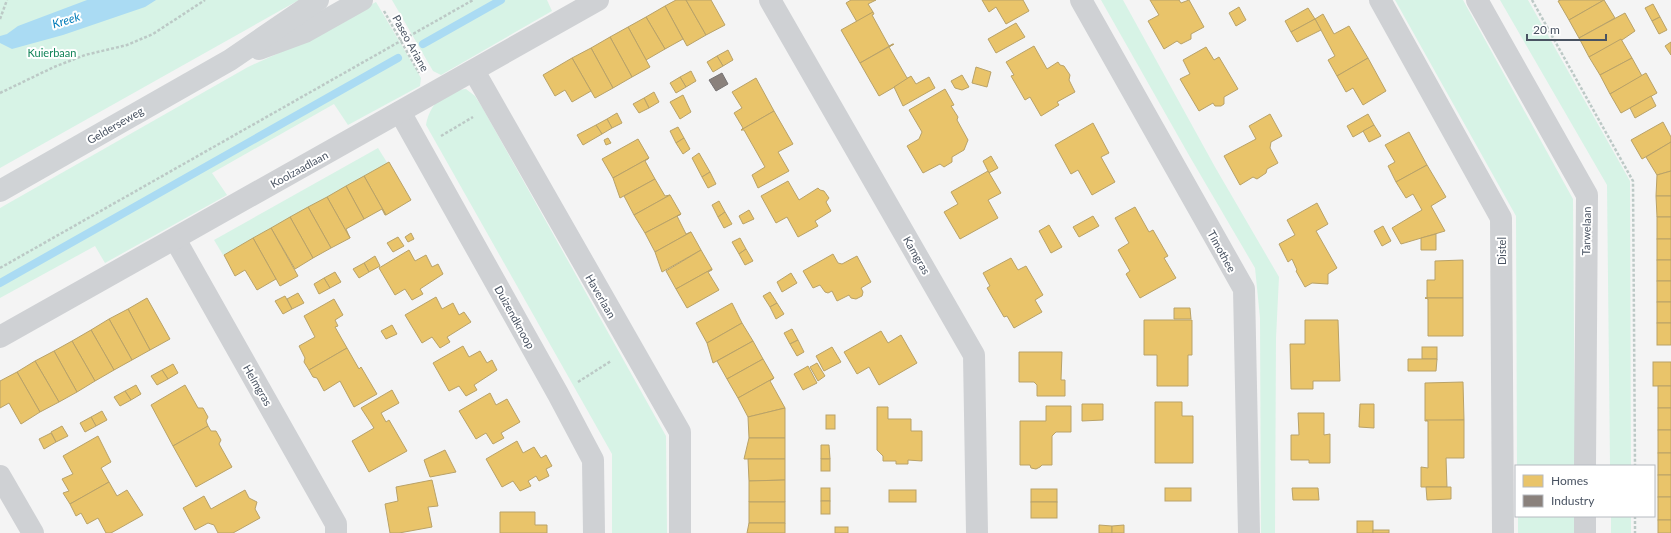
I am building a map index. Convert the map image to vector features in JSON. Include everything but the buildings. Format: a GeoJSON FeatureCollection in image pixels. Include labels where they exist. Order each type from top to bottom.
{"type":"FeatureCollection","features":[{"type":"Feature","properties":{"kind":"street","name":"Gelderseweg"},"geometry":{"type":"LineString","coordinates":[[0,191],[230,60],[318,0]]}},
{"type":"Feature","properties":{"kind":"street","name":"Koolzaadlaan"},"geometry":{"type":"LineString","coordinates":[[0,338],[598,0]]}},
{"type":"Feature","properties":{"kind":"street","name":"Kamgras"},"geometry":{"type":"LineString","coordinates":[[770,0],[974,355],[977,533]]}},
{"type":"Feature","properties":{"kind":"street","name":"Timothee"},"geometry":{"type":"LineString","coordinates":[[1081,0],[1244,289],[1249,533]]}},
{"type":"Feature","properties":{"kind":"street","name":"Distel"},"geometry":{"type":"LineString","coordinates":[[1380,0],[1501,218],[1503,533]]}},
{"type":"Feature","properties":{"kind":"street","name":"Tarwelaan"},"geometry":{"type":"LineString","coordinates":[[1478,0],[1587,195],[1585,465]]}},
{"type":"Feature","properties":{"kind":"street","name":"Gelderseweg"},"geometry":{"type":"LineString","coordinates":[[230,60],[305,32],[372,3]]}},
{"type":"Feature","properties":{"kind":"street","name":"Haverlaan"},"geometry":{"type":"LineString","coordinates":[[474,71],[680,432],[680,533]]}},
{"type":"Feature","properties":{"kind":"street","name":"Duizendknoop"},"geometry":{"type":"LineString","coordinates":[[400,112],[558,394],[593,460],[594,533]]}},
{"type":"Feature","properties":{"kind":"street","name":"Helmgras"},"geometry":{"type":"LineString","coordinates":[[175,239],[336,524],[336,533]]}},
{"type":"Feature","properties":{"kind":"street"},"geometry":{"type":"LineString","coordinates":[[0,476],[33,533]]}},
{"type":"Feature","properties":{"kind":"street"},"geometry":{"type":"LineString","coordinates":[[1585,517],[1585,533]]}},
{"type":"Feature","properties":{"kind":"path"},"geometry":{"type":"LineString","coordinates":[[0,19],[7,0]]}},
{"type":"Feature","properties":{"kind":"path"},"geometry":{"type":"LineString","coordinates":[[0,93],[54,67],[85,55],[127,45],[153,34],[205,0]]}},
{"type":"Feature","properties":{"kind":"path"},"geometry":{"type":"LineString","coordinates":[[0,268],[473,0]]}},
{"type":"Feature","properties":{"kind":"path","name":"Paseo Ariane"},"geometry":{"type":"LineString","coordinates":[[372,3],[401,41],[431,94]]}},
{"type":"Feature","properties":{"kind":"path"},"geometry":{"type":"LineString","coordinates":[[420,148],[493,106]]}},
{"type":"Feature","properties":{"kind":"path"},"geometry":{"type":"LineString","coordinates":[[558,394],[631,347]]}},
{"type":"Feature","properties":{"kind":"path"},"geometry":{"type":"LineString","coordinates":[[1635,517],[1635,533]]}},
{"type":"Feature","properties":{"kind":"green space","name":"Kuierbaan"},"geometry":{"type":"Polygon","coordinates":[[[0,0],[299,0],[0,168],[0,0]]]}},
{"type":"Feature","properties":{"kind":"green space"},"geometry":{"type":"Polygon","coordinates":[[[392,0],[547,0],[552,11],[441,75],[433,71],[392,0]]]}},
{"type":"Feature","properties":{"kind":"green space"},"geometry":{"type":"Polygon","coordinates":[[[1101,0],[1123,0],[1215,167],[1279,277],[1276,338],[1275,533],[1261,533],[1260,318],[1255,268],[1101,0]]]}},
{"type":"Feature","properties":{"kind":"green space"},"geometry":{"type":"Polygon","coordinates":[[[1395,0],[1463,0],[1573,199],[1575,465],[1517,465],[1516,216],[1395,0]]]}},
{"type":"Feature","properties":{"kind":"green space"},"geometry":{"type":"Polygon","coordinates":[[[1500,0],[1528,0],[1630,181],[1631,465],[1610,465],[1607,185],[1500,0]]]}},
{"type":"Feature","properties":{"kind":"green space"},"geometry":{"type":"Polygon","coordinates":[[[376,2],[421,78],[420,86],[348,125],[334,104],[212,173],[227,195],[105,263],[95,246],[0,298],[0,208],[248,67],[281,52],[376,2]]]}},
{"type":"Feature","properties":{"kind":"green space"},"geometry":{"type":"Polygon","coordinates":[[[466,89],[475,96],[482,107],[666,436],[667,533],[612,533],[612,454],[426,125],[431,110],[439,100],[451,92],[466,89]]]}},
{"type":"Feature","properties":{"kind":"green space"},"geometry":{"type":"Polygon","coordinates":[[[378,148],[388,164],[223,255],[214,240],[378,148]]]}},
{"type":"Feature","properties":{"kind":"green space"},"geometry":{"type":"Polygon","coordinates":[[[1518,517],[1576,517],[1576,533],[1518,533],[1518,517]]]}},
{"type":"Feature","properties":{"kind":"green space"},"geometry":{"type":"Polygon","coordinates":[[[1611,517],[1631,517],[1631,533],[1611,533],[1611,517]]]}},
{"type":"Feature","properties":{"kind":"water","name":"Kreek"},"geometry":{"type":"Polygon","coordinates":[[[87,0],[156,0],[145,7],[63,35],[12,49],[0,43],[0,36],[7,34],[18,26],[87,0]]]}},
{"type":"Feature","properties":{"kind":"waterway"},"geometry":{"type":"LineString","coordinates":[[423,44],[501,0]]}},
{"type":"Feature","properties":{"kind":"waterway"},"geometry":{"type":"LineString","coordinates":[[0,283],[398,58]]}}]}
